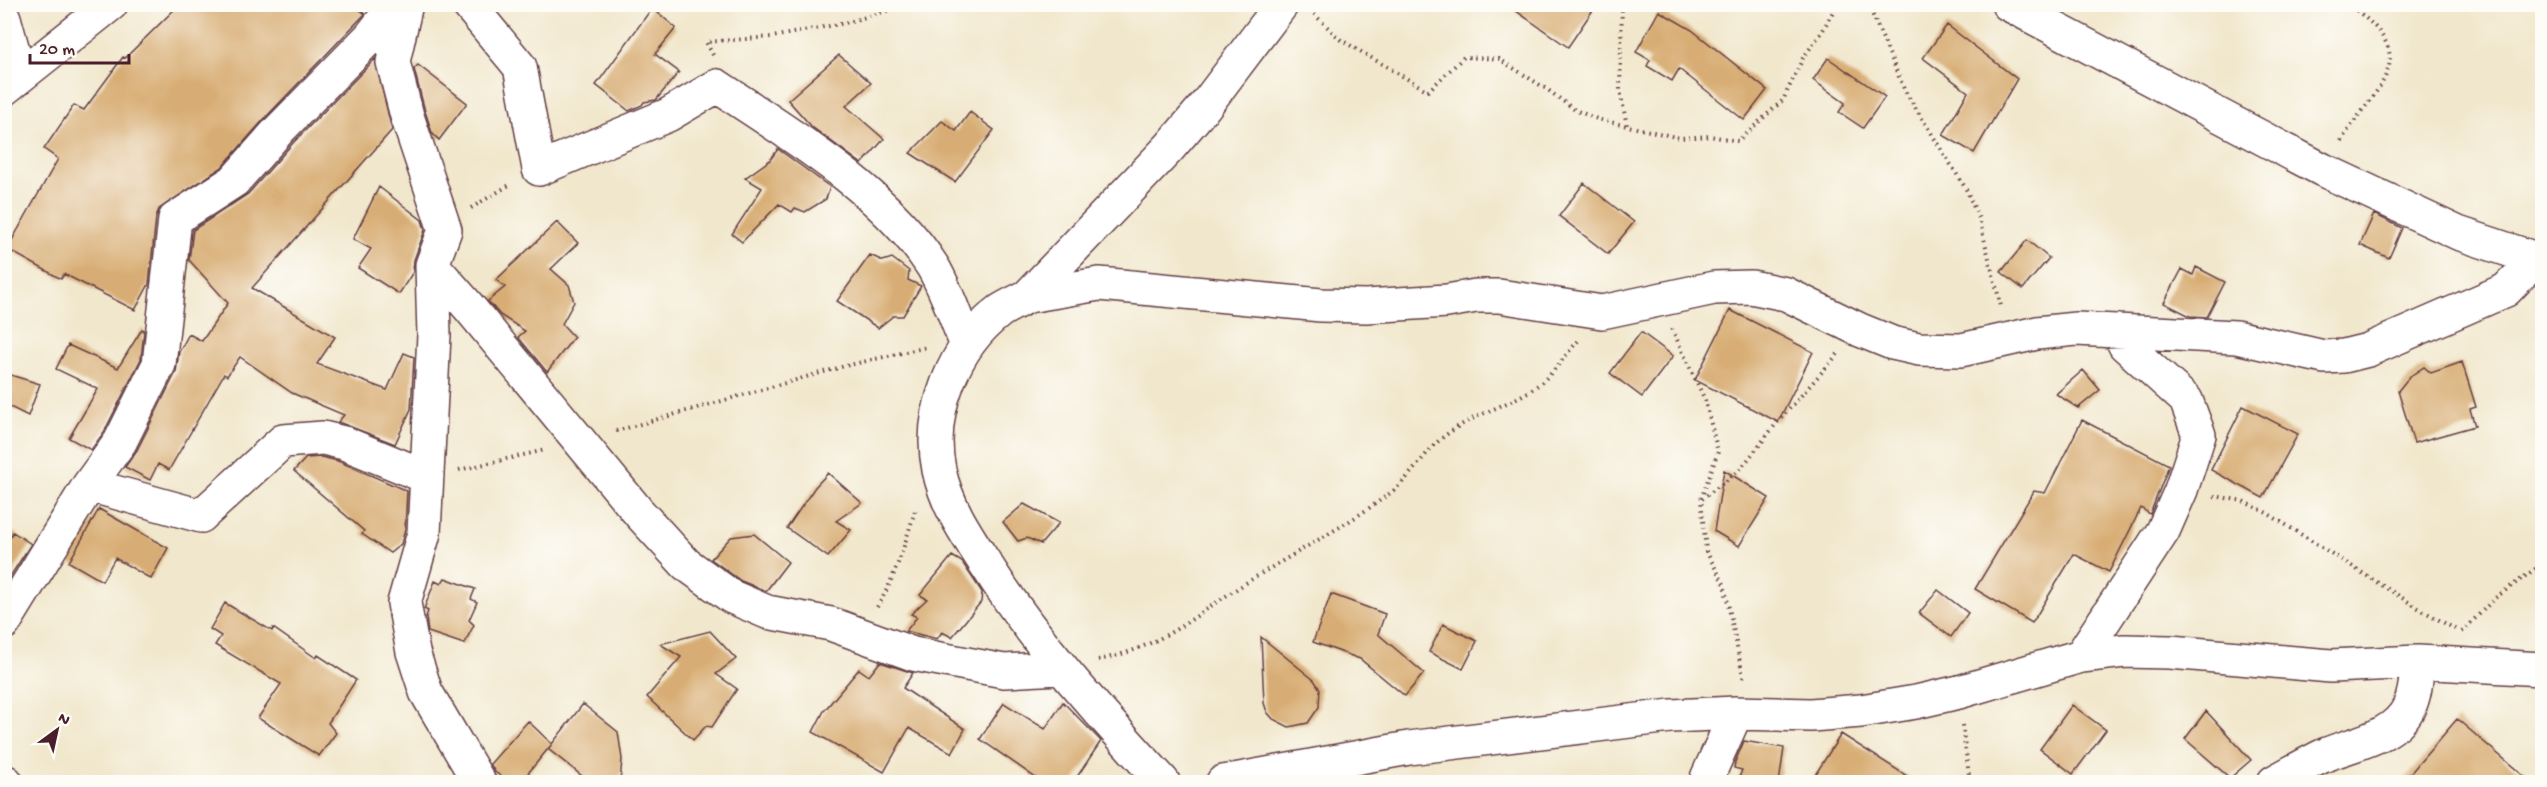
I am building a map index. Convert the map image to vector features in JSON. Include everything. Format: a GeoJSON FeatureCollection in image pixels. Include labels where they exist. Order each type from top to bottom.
{"type":"FeatureCollection","features":[{"type":"Feature","properties":{"kind":"street"},"geometry":{"type":"LineString","coordinates":[[12,82],[111,4]]}},
{"type":"Feature","properties":{"kind":"street"},"geometry":{"type":"LineString","coordinates":[[4,623],[89,485],[120,442],[159,364],[175,219],[234,181],[279,130],[371,36],[396,4]]}},
{"type":"Feature","properties":{"kind":"street"},"geometry":{"type":"LineString","coordinates":[[406,4],[393,62],[407,116],[445,230],[432,266],[434,335],[424,533],[405,603],[413,652],[426,692],[479,783]]}},
{"type":"Feature","properties":{"kind":"street"},"geometry":{"type":"LineString","coordinates":[[468,4],[520,67],[539,169],[668,115],[717,86],[805,143],[878,203],[911,237],[933,267],[964,338]]}},
{"type":"Feature","properties":{"kind":"street"},"geometry":{"type":"LineString","coordinates":[[1028,296],[1099,284],[1321,305],[1366,306],[1447,301],[1476,296],[1499,297],[1602,312],[1714,288],[1751,287],[1786,294],[1860,330],[1919,350],[1961,350],[2076,328],[2236,338],[2324,357],[2344,356],[2368,350],[2506,290],[2536,259],[2458,233],[2323,170],[2008,4]]}},
{"type":"Feature","properties":{"kind":"street"},"geometry":{"type":"LineString","coordinates":[[1163,783],[1059,668],[1014,610],[964,532],[947,497],[939,470],[936,431],[945,390],[964,349],[1000,312],[1028,296],[1169,148],[1294,7]]}},
{"type":"Feature","properties":{"kind":"street"},"geometry":{"type":"LineString","coordinates":[[4,18],[12,82]]}},
{"type":"Feature","properties":{"kind":"street"},"geometry":{"type":"LineString","coordinates":[[432,266],[468,306],[579,442],[686,564],[732,597],[767,612],[831,624],[913,654],[1004,671],[1059,668]]}},
{"type":"Feature","properties":{"kind":"street"},"geometry":{"type":"LineString","coordinates":[[2081,656],[2163,531],[2181,490],[2199,435],[2186,400],[2125,345],[2118,331]]}},
{"type":"Feature","properties":{"kind":"street"},"geometry":{"type":"LineString","coordinates":[[89,485],[201,516],[283,441],[323,438],[344,442],[427,477]]}},
{"type":"Feature","properties":{"kind":"street"},"geometry":{"type":"LineString","coordinates":[[1223,783],[1409,748],[1671,716],[1736,713],[1811,715],[1861,711],[1959,692],[2081,656],[2124,651],[2170,651],[2331,666],[2426,663],[2542,669]]}},
{"type":"Feature","properties":{"kind":"street"},"geometry":{"type":"LineString","coordinates":[[2274,783],[2327,754],[2365,741],[2396,724],[2409,708],[2426,663]]}},
{"type":"Feature","properties":{"kind":"street"},"geometry":{"type":"LineString","coordinates":[[1708,783],[1707,778],[1736,713]]}},
{"type":"Feature","properties":{"kind":"path"},"geometry":{"type":"LineString","coordinates":[[717,86],[727,84],[706,42],[772,37],[845,23],[911,4]]}},
{"type":"Feature","properties":{"kind":"path"},"geometry":{"type":"LineString","coordinates":[[1622,4],[1620,90],[1627,126]]}},
{"type":"Feature","properties":{"kind":"path"},"geometry":{"type":"LineString","coordinates":[[1294,7],[1315,15],[1341,40],[1428,91],[1464,57],[1499,59],[1575,110],[1596,119],[1680,138],[1710,136],[1738,141],[1783,100],[1803,58],[1822,32],[1837,4]]}},
{"type":"Feature","properties":{"kind":"path"},"geometry":{"type":"LineString","coordinates":[[1868,4],[1905,91],[1966,189],[1979,219],[2010,339]]}},
{"type":"Feature","properties":{"kind":"path"},"geometry":{"type":"LineString","coordinates":[[2323,170],[2389,71],[2391,53],[2386,38],[2369,19],[2348,4]]}},
{"type":"Feature","properties":{"kind":"path"},"geometry":{"type":"LineString","coordinates":[[445,230],[479,202],[539,169]]}},
{"type":"Feature","properties":{"kind":"path"},"geometry":{"type":"LineString","coordinates":[[1657,299],[1705,400],[1718,452],[1701,500],[1706,550],[1724,584],[1744,678],[1736,713]]}},
{"type":"Feature","properties":{"kind":"path"},"geometry":{"type":"LineString","coordinates":[[1059,668],[1121,656],[1163,639],[1245,584],[1347,523],[1395,489],[1447,433],[1472,417],[1524,394],[1542,382],[1602,312]]}},
{"type":"Feature","properties":{"kind":"path"},"geometry":{"type":"LineString","coordinates":[[1701,500],[1739,471],[1808,386],[1860,330]]}},
{"type":"Feature","properties":{"kind":"path"},"geometry":{"type":"LineString","coordinates":[[427,477],[579,442],[845,366],[964,338]]}},
{"type":"Feature","properties":{"kind":"path"},"geometry":{"type":"LineString","coordinates":[[2181,490],[2243,501],[2267,513],[2461,633]]}},
{"type":"Feature","properties":{"kind":"path"},"geometry":{"type":"LineString","coordinates":[[859,636],[886,592],[916,507]]}},
{"type":"Feature","properties":{"kind":"path"},"geometry":{"type":"LineString","coordinates":[[2426,663],[2461,633],[2495,598],[2542,564]]}},
{"type":"Feature","properties":{"kind":"path"},"geometry":{"type":"LineString","coordinates":[[1959,692],[1970,783]]}},
{"type":"Feature","properties":{"kind":"building"},"geometry":{"type":"Polygon","coordinates":[[[180,4],[353,4],[365,14],[266,117],[222,167],[159,209],[156,217],[149,284],[135,310],[64,274],[61,279],[7,249],[58,159],[44,149],[74,105],[84,110],[123,57],[125,58],[180,4]]]}},
{"type":"Feature","properties":{"kind":"building"},"geometry":{"type":"Polygon","coordinates":[[[1506,4],[1597,4],[1568,47],[1506,4]]]}},
{"type":"Feature","properties":{"kind":"building"},"geometry":{"type":"Polygon","coordinates":[[[652,8],[676,28],[655,54],[679,72],[656,100],[644,102],[629,111],[596,85],[652,8]]]}},
{"type":"Feature","properties":{"kind":"building"},"geometry":{"type":"Polygon","coordinates":[[[1659,11],[1692,30],[1767,90],[1744,120],[1679,69],[1672,81],[1647,66],[1650,60],[1636,52],[1659,11]]]}},
{"type":"Feature","properties":{"kind":"building"},"geometry":{"type":"Polygon","coordinates":[[[1947,25],[2017,79],[1974,153],[1943,135],[1968,92],[1923,58],[1947,25]]]}},
{"type":"Feature","properties":{"kind":"building"},"geometry":{"type":"Polygon","coordinates":[[[839,55],[871,83],[846,106],[884,139],[862,164],[812,127],[788,100],[839,55]]]}},
{"type":"Feature","properties":{"kind":"building"},"geometry":{"type":"Polygon","coordinates":[[[1828,58],[1885,97],[1863,128],[1839,112],[1845,103],[1813,80],[1828,58]]]}},
{"type":"Feature","properties":{"kind":"building"},"geometry":{"type":"Polygon","coordinates":[[[375,59],[392,130],[252,288],[335,337],[317,364],[387,390],[404,353],[414,357],[411,409],[395,444],[338,422],[344,415],[292,393],[240,357],[227,376],[224,374],[169,470],[158,464],[150,480],[125,467],[137,450],[176,372],[179,352],[189,334],[202,341],[228,303],[189,260],[193,230],[248,194],[293,143],[375,59]]]}},
{"type":"Feature","properties":{"kind":"building"},"geometry":{"type":"Polygon","coordinates":[[[418,65],[467,103],[439,140],[432,133],[425,111],[414,69],[418,65]]]}},
{"type":"Feature","properties":{"kind":"building"},"geometry":{"type":"Polygon","coordinates":[[[970,112],[994,130],[955,182],[910,153],[942,121],[956,131],[970,112]]]}},
{"type":"Feature","properties":{"kind":"building"},"geometry":{"type":"Polygon","coordinates":[[[778,149],[830,187],[826,199],[805,212],[795,208],[792,212],[779,204],[742,242],[732,234],[762,188],[745,178],[770,160],[778,149]]]}},
{"type":"Feature","properties":{"kind":"building"},"geometry":{"type":"Polygon","coordinates":[[[1584,183],[1634,222],[1608,254],[1559,216],[1584,183]]]}},
{"type":"Feature","properties":{"kind":"building"},"geometry":{"type":"Polygon","coordinates":[[[379,187],[422,220],[425,230],[414,260],[413,272],[399,294],[358,268],[371,249],[353,239],[379,187]]]}},
{"type":"Feature","properties":{"kind":"building"},"geometry":{"type":"Polygon","coordinates":[[[2374,214],[2402,228],[2389,258],[2360,245],[2374,214]]]}},
{"type":"Feature","properties":{"kind":"building"},"geometry":{"type":"Polygon","coordinates":[[[557,222],[578,243],[551,269],[569,285],[574,302],[562,324],[574,337],[547,372],[518,337],[525,331],[500,315],[488,301],[505,287],[496,280],[557,222]]]}},
{"type":"Feature","properties":{"kind":"building"},"geometry":{"type":"Polygon","coordinates":[[[2027,240],[2049,258],[2023,289],[2001,272],[2027,240]]]}},
{"type":"Feature","properties":{"kind":"building"},"geometry":{"type":"Polygon","coordinates":[[[870,255],[883,261],[892,258],[909,271],[908,280],[921,286],[903,316],[893,316],[878,328],[837,301],[870,255]]]}},
{"type":"Feature","properties":{"kind":"building"},"geometry":{"type":"Polygon","coordinates":[[[2196,267],[2225,282],[2207,317],[2190,316],[2164,303],[2182,269],[2193,275],[2196,267]]]}},
{"type":"Feature","properties":{"kind":"building"},"geometry":{"type":"Polygon","coordinates":[[[1730,310],[1813,352],[1778,422],[1695,380],[1730,310]]]}},
{"type":"Feature","properties":{"kind":"building"},"geometry":{"type":"Polygon","coordinates":[[[142,329],[144,330],[141,359],[104,432],[91,450],[69,438],[98,389],[56,369],[68,345],[118,368],[142,329]]]}},
{"type":"Feature","properties":{"kind":"building"},"geometry":{"type":"Polygon","coordinates":[[[1641,332],[1673,356],[1642,397],[1610,373],[1641,332]]]}},
{"type":"Feature","properties":{"kind":"building"},"geometry":{"type":"Polygon","coordinates":[[[2462,362],[2476,407],[2470,409],[2475,426],[2414,443],[2398,391],[2409,377],[2424,367],[2431,373],[2462,362]]]}},
{"type":"Feature","properties":{"kind":"building"},"geometry":{"type":"Polygon","coordinates":[[[2083,370],[2100,390],[2078,408],[2056,394],[2083,370]]]}},
{"type":"Feature","properties":{"kind":"building"},"geometry":{"type":"Polygon","coordinates":[[[4,373],[40,384],[28,416],[4,404],[4,373]]]}},
{"type":"Feature","properties":{"kind":"building"},"geometry":{"type":"Polygon","coordinates":[[[2243,406],[2298,434],[2263,498],[2211,470],[2243,406]]]}},
{"type":"Feature","properties":{"kind":"building"},"geometry":{"type":"Polygon","coordinates":[[[2082,420],[2169,465],[2150,514],[2141,508],[2109,572],[2074,554],[2032,623],[1975,589],[2034,491],[2045,493],[2082,420]]]}},
{"type":"Feature","properties":{"kind":"building"},"geometry":{"type":"Polygon","coordinates":[[[321,457],[338,461],[407,491],[405,530],[401,544],[390,553],[362,534],[364,531],[294,471],[306,458],[321,457]]]}},
{"type":"Feature","properties":{"kind":"building"},"geometry":{"type":"Polygon","coordinates":[[[1724,470],[1769,498],[1739,546],[1714,531],[1724,470]]]}},
{"type":"Feature","properties":{"kind":"building"},"geometry":{"type":"Polygon","coordinates":[[[828,473],[862,503],[836,521],[851,530],[828,557],[787,528],[815,487],[828,473]]]}},
{"type":"Feature","properties":{"kind":"building"},"geometry":{"type":"Polygon","coordinates":[[[1024,504],[1059,523],[1041,544],[1027,538],[1018,541],[1003,522],[1024,504]]]}},
{"type":"Feature","properties":{"kind":"building"},"geometry":{"type":"Polygon","coordinates":[[[99,509],[168,548],[151,579],[115,558],[102,581],[69,562],[99,509]]]}},
{"type":"Feature","properties":{"kind":"building"},"geometry":{"type":"Polygon","coordinates":[[[13,532],[31,544],[4,586],[4,547],[13,532]]]}},
{"type":"Feature","properties":{"kind":"building"},"geometry":{"type":"Polygon","coordinates":[[[754,534],[788,562],[766,591],[741,581],[711,559],[731,537],[754,534]]]}},
{"type":"Feature","properties":{"kind":"building"},"geometry":{"type":"Polygon","coordinates":[[[952,556],[962,562],[982,592],[981,602],[952,637],[942,632],[937,639],[906,631],[917,617],[911,614],[927,599],[920,595],[952,556]]]}},
{"type":"Feature","properties":{"kind":"building"},"geometry":{"type":"Polygon","coordinates":[[[445,578],[475,589],[471,599],[477,602],[469,620],[474,625],[464,644],[428,632],[426,617],[428,611],[424,609],[435,581],[441,584],[445,578]]]}},
{"type":"Feature","properties":{"kind":"building"},"geometry":{"type":"Polygon","coordinates":[[[1938,590],[1968,613],[1951,637],[1919,613],[1938,590]]]}},
{"type":"Feature","properties":{"kind":"building"},"geometry":{"type":"Polygon","coordinates":[[[1331,594],[1385,614],[1378,634],[1424,673],[1405,696],[1360,659],[1313,642],[1331,594]]]}},
{"type":"Feature","properties":{"kind":"building"},"geometry":{"type":"Polygon","coordinates":[[[225,603],[272,631],[273,628],[316,658],[318,655],[356,680],[328,723],[336,733],[319,756],[258,718],[281,684],[215,645],[221,636],[210,629],[225,603]]]}},
{"type":"Feature","properties":{"kind":"building"},"geometry":{"type":"Polygon","coordinates":[[[1443,624],[1477,641],[1463,669],[1429,652],[1443,624]]]}},
{"type":"Feature","properties":{"kind":"building"},"geometry":{"type":"Polygon","coordinates":[[[710,631],[736,659],[716,674],[737,689],[712,727],[706,726],[693,740],[647,697],[681,657],[660,644],[710,631]]]}},
{"type":"Feature","properties":{"kind":"building"},"geometry":{"type":"Polygon","coordinates":[[[1261,637],[1314,680],[1320,689],[1319,707],[1308,723],[1289,727],[1273,719],[1267,712],[1264,703],[1261,637]]]}},
{"type":"Feature","properties":{"kind":"building"},"geometry":{"type":"Polygon","coordinates":[[[880,662],[913,673],[903,688],[965,729],[952,753],[909,728],[884,772],[813,732],[824,711],[859,669],[869,676],[880,662]]]}},
{"type":"Feature","properties":{"kind":"building"},"geometry":{"type":"Polygon","coordinates":[[[1063,702],[1101,741],[1073,783],[1043,783],[980,739],[1004,703],[1045,729],[1063,702]]]}},
{"type":"Feature","properties":{"kind":"building"},"geometry":{"type":"Polygon","coordinates":[[[583,704],[618,732],[622,759],[620,783],[591,783],[548,749],[583,704]]]}},
{"type":"Feature","properties":{"kind":"building"},"geometry":{"type":"Polygon","coordinates":[[[2072,705],[2106,730],[2073,774],[2040,749],[2072,705]]]}},
{"type":"Feature","properties":{"kind":"building"},"geometry":{"type":"Polygon","coordinates":[[[2206,711],[2251,760],[2230,778],[2185,739],[2206,711]]]}},
{"type":"Feature","properties":{"kind":"building"},"geometry":{"type":"Polygon","coordinates":[[[2457,719],[2532,783],[2402,783],[2457,719]]]}},
{"type":"Feature","properties":{"kind":"building"},"geometry":{"type":"Polygon","coordinates":[[[528,721],[552,744],[520,783],[510,783],[495,772],[490,764],[528,721]]]}},
{"type":"Feature","properties":{"kind":"building"},"geometry":{"type":"Polygon","coordinates":[[[1841,734],[1918,783],[1810,783],[1841,734]]]}},
{"type":"Feature","properties":{"kind":"building"},"geometry":{"type":"Polygon","coordinates":[[[1744,741],[1784,748],[1779,783],[1737,783],[1742,770],[1734,768],[1735,762],[1744,741]]]}}]}
